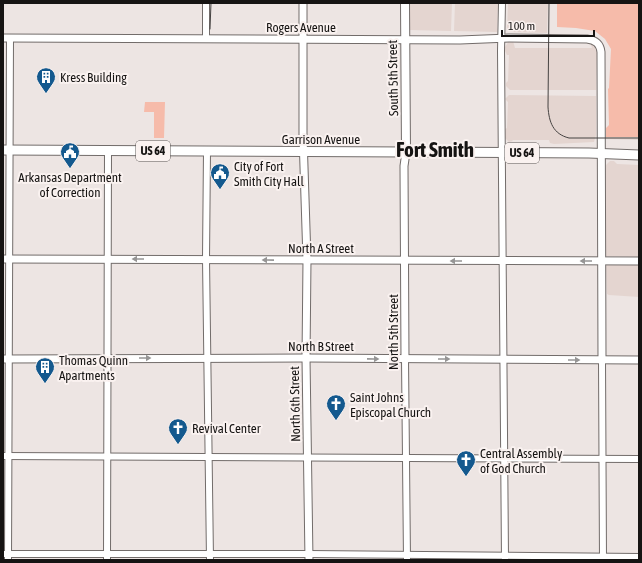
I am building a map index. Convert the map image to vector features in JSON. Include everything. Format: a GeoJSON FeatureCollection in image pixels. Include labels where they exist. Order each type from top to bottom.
{"type":"FeatureCollection","features":[{"type":"Feature","properties":{"kind":"main road","name":"South 5th Street"},"geometry":{"type":"LineString","coordinates":[[405,3],[406,152]]}},
{"type":"Feature","properties":{"kind":"main road","name":"Garrison Avenue"},"geometry":{"type":"LineString","coordinates":[[7,150],[601,153],[639,155]]}},
{"type":"Feature","properties":{"kind":"street"},"geometry":{"type":"LineString","coordinates":[[206,3],[206,38]]}},
{"type":"Feature","properties":{"kind":"street","name":"North 6th Street"},"geometry":{"type":"LineString","coordinates":[[303,3],[304,152],[307,260],[306,358],[309,557]]}},
{"type":"Feature","properties":{"kind":"street"},"geometry":{"type":"LineString","coordinates":[[502,3],[505,558]]}},
{"type":"Feature","properties":{"kind":"street"},"geometry":{"type":"LineString","coordinates":[[6,38],[7,556],[407,558],[639,557]]}},
{"type":"Feature","properties":{"kind":"street","name":"Rogers Avenue"},"geometry":{"type":"LineString","coordinates":[[6,38],[405,40],[502,38],[587,39],[598,43],[602,52],[601,153]]}},
{"type":"Feature","properties":{"kind":"street"},"geometry":{"type":"LineString","coordinates":[[107,557],[108,151]]}},
{"type":"Feature","properties":{"kind":"street"},"geometry":{"type":"LineString","coordinates":[[207,151],[206,260],[210,557]]}},
{"type":"Feature","properties":{"kind":"street","name":"North 5th Street"},"geometry":{"type":"LineString","coordinates":[[406,152],[404,166],[407,558]]}},
{"type":"Feature","properties":{"kind":"street"},"geometry":{"type":"LineString","coordinates":[[601,153],[603,558]]}},
{"type":"Feature","properties":{"kind":"street","name":"North A Street"},"geometry":{"type":"LineString","coordinates":[[6,259],[639,261]]}},
{"type":"Feature","properties":{"kind":"street","name":"North B Street"},"geometry":{"type":"LineString","coordinates":[[6,359],[306,358],[639,360]]}},
{"type":"Feature","properties":{"kind":"street"},"geometry":{"type":"LineString","coordinates":[[6,456],[639,459]]}},
{"type":"Feature","properties":{"kind":"shaded area"},"geometry":{"type":"Polygon","coordinates":[[[409,3],[452,3],[451,31],[410,30],[409,3]]]}},
{"type":"Feature","properties":{"kind":"shaded area"},"geometry":{"type":"Polygon","coordinates":[[[455,3],[498,3],[497,32],[454,31],[455,3]]]}},
{"type":"Feature","properties":{"kind":"shaded area"},"geometry":{"type":"Polygon","coordinates":[[[508,3],[548,3],[547,33],[507,31],[508,3]]]}},
{"type":"Feature","properties":{"kind":"shaded area"},"geometry":{"type":"Polygon","coordinates":[[[557,3],[639,3],[639,137],[606,137],[606,128],[609,125],[608,89],[611,49],[605,39],[595,31],[557,27],[557,3]]]}},
{"type":"Feature","properties":{"kind":"shaded area"},"geometry":{"type":"Polygon","coordinates":[[[509,41],[513,41],[515,48],[592,48],[590,42],[596,47],[597,51],[596,90],[510,90],[506,86],[508,81],[509,55],[507,55],[505,51],[505,47],[509,41]]]}},
{"type":"Feature","properties":{"kind":"shaded area"},"geometry":{"type":"Polygon","coordinates":[[[509,95],[596,96],[596,135],[594,142],[554,144],[550,143],[549,140],[512,140],[513,141],[509,142],[505,138],[508,102],[505,99],[509,95]]]}},
{"type":"Feature","properties":{"kind":"shaded area"},"geometry":{"type":"Polygon","coordinates":[[[145,102],[165,102],[164,138],[154,138],[154,112],[144,112],[145,102]]]}},
{"type":"Feature","properties":{"kind":"shaded area"},"geometry":{"type":"Polygon","coordinates":[[[606,137],[639,137],[639,140],[606,139],[606,137]]]}},
{"type":"Feature","properties":{"kind":"shaded area"},"geometry":{"type":"Polygon","coordinates":[[[610,161],[614,161],[617,164],[639,165],[639,257],[606,256],[605,170],[606,165],[610,161]]]}},
{"type":"Feature","properties":{"kind":"shaded area"},"geometry":{"type":"Polygon","coordinates":[[[639,264],[639,297],[607,294],[607,265],[639,264]]]}},
{"type":"Feature","properties":{"kind":"tram line"},"geometry":{"type":"LineString","coordinates":[[210,29],[211,3]]}},
{"type":"Feature","properties":{"kind":"tram line"},"geometry":{"type":"LineString","coordinates":[[549,3],[548,107],[549,118],[553,127],[559,134],[569,138],[639,138]]}},
{"type":"Feature","properties":{"kind":"place","name":"Kress Building"},"geometry":{"type":"Point","coordinates":[46,94]}},
{"type":"Feature","properties":{"kind":"place","name":"Arkansas Department of Correction"},"geometry":{"type":"Point","coordinates":[70,169]}},
{"type":"Feature","properties":{"kind":"place","name":"City of Fort Smith City Hall"},"geometry":{"type":"Point","coordinates":[220,190]}},
{"type":"Feature","properties":{"kind":"place","name":"Thomas Quinn Apartments"},"geometry":{"type":"Point","coordinates":[45,384]}},
{"type":"Feature","properties":{"kind":"place","name":"Saint Johns Episcopal Church"},"geometry":{"type":"Point","coordinates":[336,421]}},
{"type":"Feature","properties":{"kind":"place","name":"Revival Center"},"geometry":{"type":"Point","coordinates":[178,445]}},
{"type":"Feature","properties":{"kind":"place","name":"Central Assembly of God Church"},"geometry":{"type":"Point","coordinates":[466,477]}},
{"type":"Feature","properties":{"kind":"district","name":"Fort Smith"},"geometry":{"type":"Point","coordinates":[435,149]}}]}
